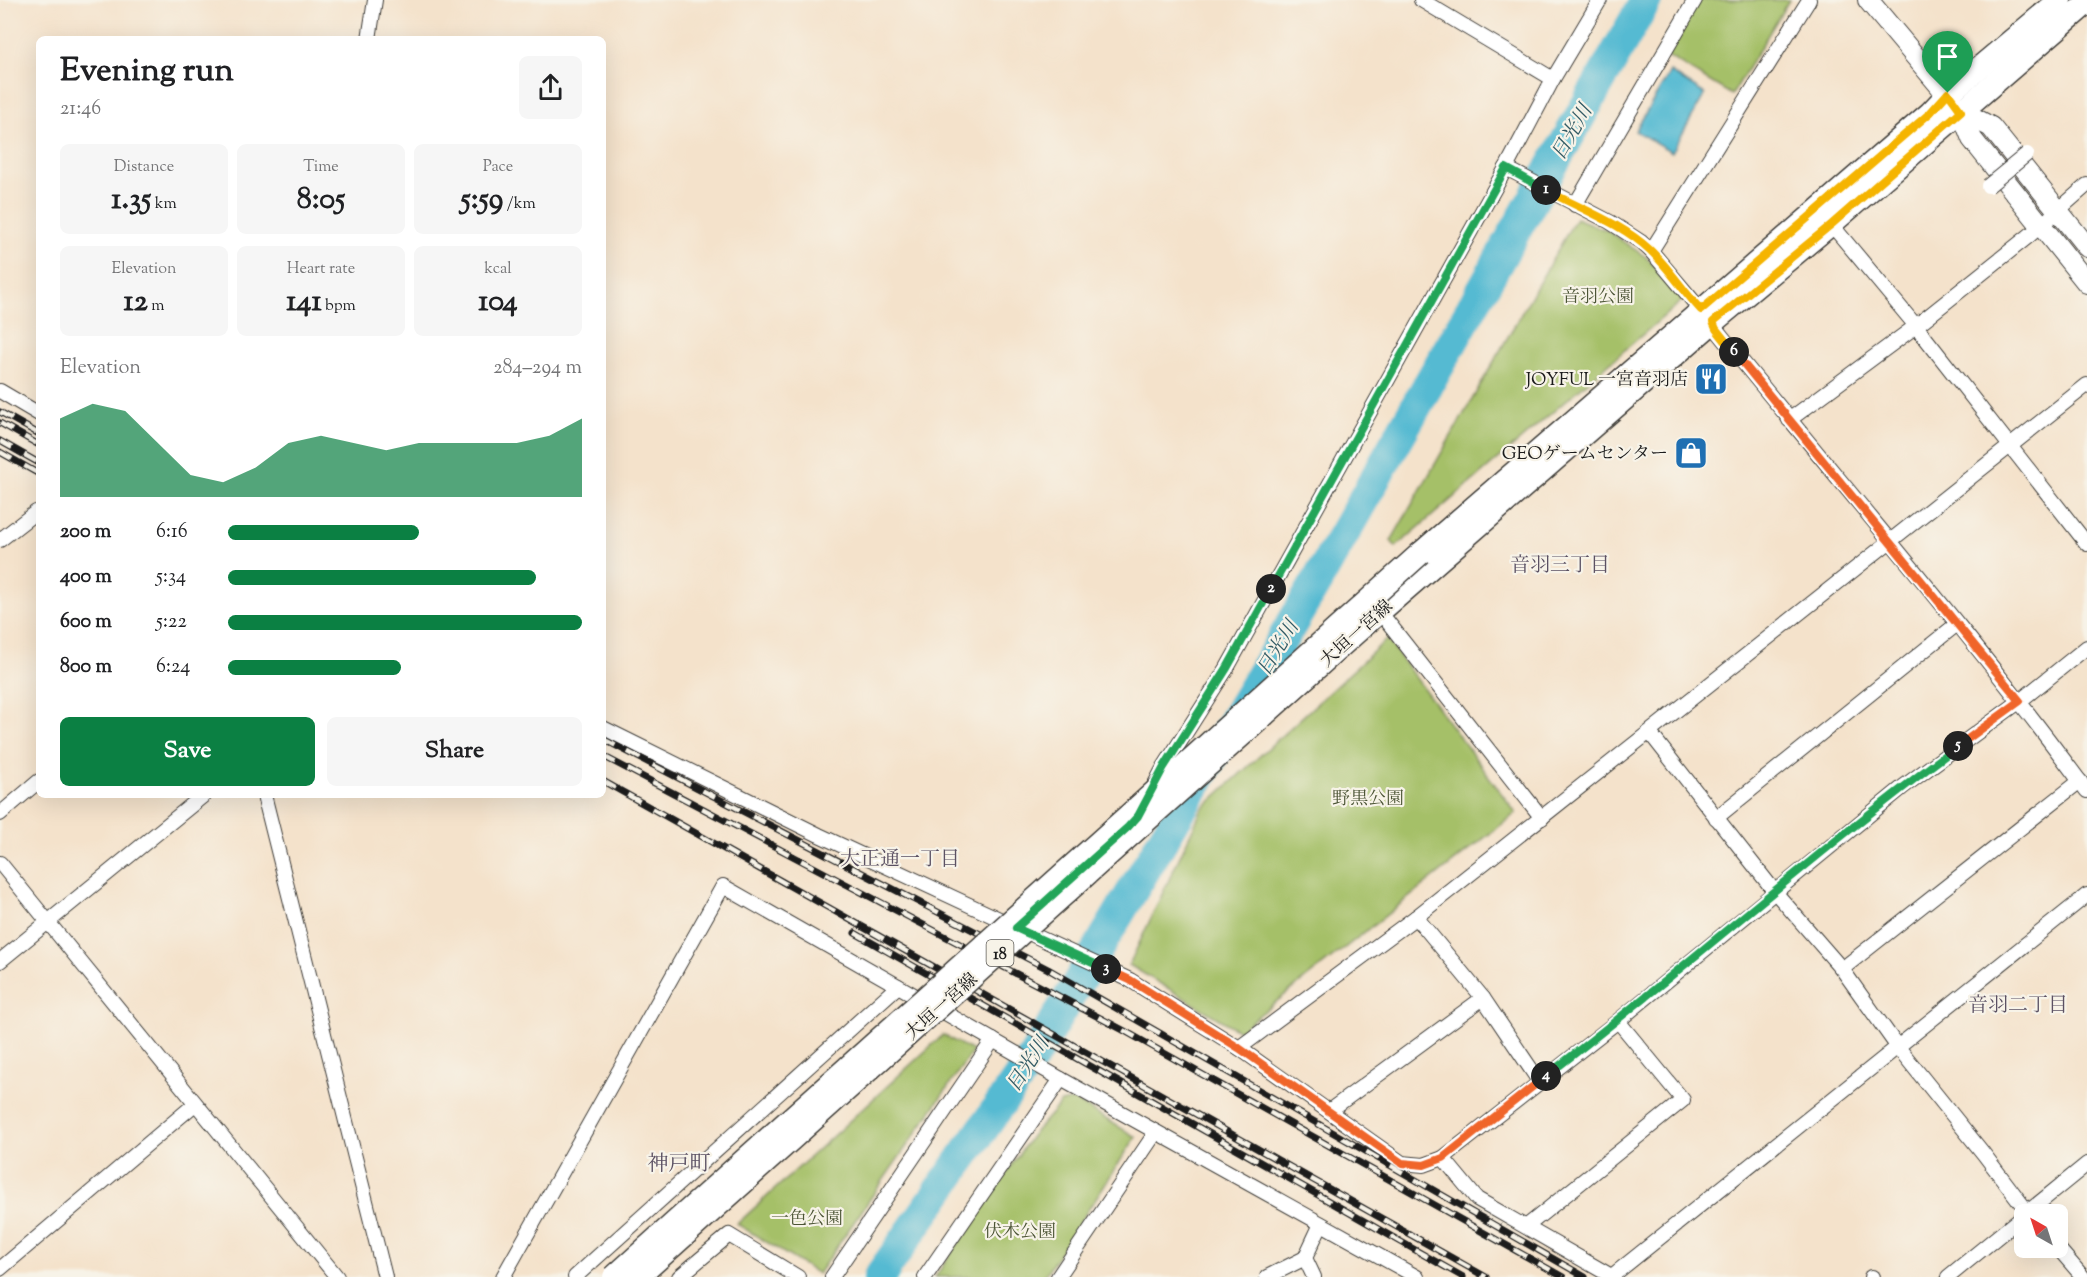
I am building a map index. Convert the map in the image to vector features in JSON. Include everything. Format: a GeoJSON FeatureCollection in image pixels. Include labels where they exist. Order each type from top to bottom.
{"type":"FeatureCollection","features":[{"type":"Feature","properties":{"kind":"main road"},"geometry":{"type":"LineString","coordinates":[[1868,0],[1955,102],[1990,127],[2087,247]]}},
{"type":"Feature","properties":{"kind":"main road","name":"大垣一宮線"},"geometry":{"type":"LineString","coordinates":[[614,1277],[1421,553],[1707,316],[1832,224],[2060,0]]}},
{"type":"Feature","properties":{"kind":"main road","name":"大垣一宮線"},"geometry":{"type":"LineString","coordinates":[[638,1277],[1361,628],[1577,442],[1707,316],[1930,113],[1955,102],[2087,3]]}},
{"type":"Feature","properties":{"kind":"main road"},"geometry":{"type":"LineString","coordinates":[[1955,102],[1972,139],[2087,283]]}},
{"type":"Feature","properties":{"kind":"street"},"geometry":{"type":"LineString","coordinates":[[369,36],[375,0]]}},
{"type":"Feature","properties":{"kind":"street"},"geometry":{"type":"LineString","coordinates":[[1421,0],[1553,79]]}},
{"type":"Feature","properties":{"kind":"street"},"geometry":{"type":"LineString","coordinates":[[1016,928],[1138,816],[1164,767],[1227,668],[1506,168],[1553,79],[1600,0]]}},
{"type":"Feature","properties":{"kind":"street"},"geometry":{"type":"LineString","coordinates":[[1571,203],[1695,0]]}},
{"type":"Feature","properties":{"kind":"street"},"geometry":{"type":"LineString","coordinates":[[1651,251],[1809,0]]}},
{"type":"Feature","properties":{"kind":"street"},"geometry":{"type":"LineString","coordinates":[[1988,186],[2027,154]]}},
{"type":"Feature","properties":{"kind":"street"},"geometry":{"type":"LineString","coordinates":[[1506,168],[1610,222],[1651,251],[1890,540],[2020,701],[2083,786],[1842,969]]}},
{"type":"Feature","properties":{"kind":"street"},"geometry":{"type":"LineString","coordinates":[[1790,420],[1916,326],[2087,185]]}},
{"type":"Feature","properties":{"kind":"street"},"geometry":{"type":"LineString","coordinates":[[1832,224],[1916,326],[2087,544]]}},
{"type":"Feature","properties":{"kind":"street"},"geometry":{"type":"LineString","coordinates":[[1239,1048],[1416,917],[2087,385]]}},
{"type":"Feature","properties":{"kind":"street"},"geometry":{"type":"LineString","coordinates":[[0,391],[36,412]]}},
{"type":"Feature","properties":{"kind":"street"},"geometry":{"type":"LineString","coordinates":[[0,540],[36,512]]}},
{"type":"Feature","properties":{"kind":"street"},"geometry":{"type":"LineString","coordinates":[[1380,612],[1542,818]]}},
{"type":"Feature","properties":{"kind":"street"},"geometry":{"type":"LineString","coordinates":[[1716,818],[1957,624]]}},
{"type":"Feature","properties":{"kind":"street"},"geometry":{"type":"LineString","coordinates":[[606,729],[819,835],[1130,980],[1239,1048],[1402,1163],[1424,1165],[1443,1158],[1618,1021],[1903,787],[2020,701],[2087,647]]}},
{"type":"Feature","properties":{"kind":"street"},"geometry":{"type":"LineString","coordinates":[[1650,733],[1775,892],[1842,969],[1897,1046],[2021,1204]]}},
{"type":"Feature","properties":{"kind":"street"},"geometry":{"type":"LineString","coordinates":[[0,814],[36,784]]}},
{"type":"Feature","properties":{"kind":"street"},"geometry":{"type":"LineString","coordinates":[[0,961],[200,798]]}},
{"type":"Feature","properties":{"kind":"street"},"geometry":{"type":"LineString","coordinates":[[265,798],[385,1277]]}},
{"type":"Feature","properties":{"kind":"street"},"geometry":{"type":"LineString","coordinates":[[0,863],[337,1277]]}},
{"type":"Feature","properties":{"kind":"street"},"geometry":{"type":"LineString","coordinates":[[503,1277],[723,886],[1058,1077],[1417,1277]]}},
{"type":"Feature","properties":{"kind":"street"},"geometry":{"type":"LineString","coordinates":[[1443,1158],[1476,1198],[1613,1277],[2087,895]]}},
{"type":"Feature","properties":{"kind":"street"},"geometry":{"type":"LineString","coordinates":[[1416,917],[1483,998],[1539,1081]]}},
{"type":"Feature","properties":{"kind":"street"},"geometry":{"type":"LineString","coordinates":[[575,1277],[898,986]]}},
{"type":"Feature","properties":{"kind":"street"},"geometry":{"type":"LineString","coordinates":[[1329,1111],[1483,998]]}},
{"type":"Feature","properties":{"kind":"street"},"geometry":{"type":"LineString","coordinates":[[1527,1226],[1683,1100],[1618,1021]]}},
{"type":"Feature","properties":{"kind":"street"},"geometry":{"type":"LineString","coordinates":[[832,1277],[997,1042]]}},
{"type":"Feature","properties":{"kind":"street"},"geometry":{"type":"LineString","coordinates":[[926,1277],[1058,1077]]}},
{"type":"Feature","properties":{"kind":"street"},"geometry":{"type":"LineString","coordinates":[[0,1269],[195,1104]]}},
{"type":"Feature","properties":{"kind":"street"},"geometry":{"type":"LineString","coordinates":[[1058,1277],[1156,1132]]}},
{"type":"Feature","properties":{"kind":"street"},"geometry":{"type":"LineString","coordinates":[[2041,1204],[2087,1164]]}},
{"type":"Feature","properties":{"kind":"street"},"geometry":{"type":"LineString","coordinates":[[1266,1277],[1305,1258],[1321,1224]]}},
{"type":"Feature","properties":{"kind":"street"},"geometry":{"type":"LineString","coordinates":[[1948,1277],[2014,1226]]}},
{"type":"Feature","properties":{"kind":"street"},"geometry":{"type":"LineString","coordinates":[[679,1277],[729,1235],[798,1277]]}},
{"type":"Feature","properties":{"kind":"street"},"geometry":{"type":"LineString","coordinates":[[1305,1258],[1314,1277]]}},
{"type":"Feature","properties":{"kind":"street"},"geometry":{"type":"LineString","coordinates":[[2067,1258],[2083,1277]]}},
{"type":"Feature","properties":{"kind":"green space"},"geometry":{"type":"Polygon","coordinates":[[[1694,0],[1789,0],[1732,95],[1662,53],[1694,0]]]}},
{"type":"Feature","properties":{"kind":"green space","name":"音羽公園"},"geometry":{"type":"Polygon","coordinates":[[[1576,218],[1606,230],[1646,257],[1684,299],[1396,547],[1391,541],[1576,218]]]}},
{"type":"Feature","properties":{"kind":"green space","name":"野黒公園"},"geometry":{"type":"Polygon","coordinates":[[[1387,639],[1516,813],[1239,1031],[1129,965],[1202,809],[1387,639]]]}},
{"type":"Feature","properties":{"kind":"green space","name":"一色公園"},"geometry":{"type":"Polygon","coordinates":[[[943,1035],[973,1051],[818,1274],[737,1224],[943,1035]]]}},
{"type":"Feature","properties":{"kind":"green space","name":"伏木公園"},"geometry":{"type":"Polygon","coordinates":[[[1074,1100],[1136,1137],[1044,1277],[935,1277],[1032,1135],[1061,1103],[1074,1100]]]}},
{"type":"Feature","properties":{"kind":"water"},"geometry":{"type":"Polygon","coordinates":[[[1670,72],[1705,94],[1672,152],[1635,131],[1670,72]]]}},
{"type":"Feature","properties":{"kind":"waterway","name":"日光川"},"geometry":{"type":"LineString","coordinates":[[879,1277],[1034,1056],[1316,583],[1646,0]]}},
{"type":"Feature","properties":{"kind":"railway"},"geometry":{"type":"LineString","coordinates":[[0,412],[36,432]]}},
{"type":"Feature","properties":{"kind":"railway"},"geometry":{"type":"LineString","coordinates":[[0,423],[36,443]]}},
{"type":"Feature","properties":{"kind":"railway"},"geometry":{"type":"LineString","coordinates":[[0,441],[36,461]]}},
{"type":"Feature","properties":{"kind":"railway"},"geometry":{"type":"LineString","coordinates":[[0,452],[36,472]]}},
{"type":"Feature","properties":{"kind":"railway"},"geometry":{"type":"LineString","coordinates":[[606,741],[1048,969],[1585,1277]]}},
{"type":"Feature","properties":{"kind":"railway"},"geometry":{"type":"LineString","coordinates":[[606,758],[1123,1030],[1563,1277]]}},
{"type":"Feature","properties":{"kind":"railway"},"geometry":{"type":"LineString","coordinates":[[606,783],[1486,1277]]}},
{"type":"Feature","properties":{"kind":"railway"},"geometry":{"type":"LineString","coordinates":[[855,933],[1463,1277]]}},
{"type":"Feature","properties":{"kind":"place","name":"JOYFUL 一宮音羽店"},"geometry":{"type":"Point","coordinates":[1711,379]}},
{"type":"Feature","properties":{"kind":"place","name":"GEOゲームセンター"},"geometry":{"type":"Point","coordinates":[1691,453]}},
{"type":"Feature","properties":{"kind":"district","name":"音羽三丁目"},"geometry":{"type":"Point","coordinates":[1560,564]}},
{"type":"Feature","properties":{"kind":"district","name":"大正通一丁目"},"geometry":{"type":"Point","coordinates":[900,858]}},
{"type":"Feature","properties":{"kind":"district","name":"音羽二丁目"},"geometry":{"type":"Point","coordinates":[2018,1004]}},
{"type":"Feature","properties":{"kind":"district","name":"神戸町"},"geometry":{"type":"Point","coordinates":[679,1163]}},
{"type":"Feature","properties":{"kind":"route"},"geometry":{"type":"LineString","coordinates":[[1948,93],[1961,111],[1832,224],[1713,322],[1716,329],[1778,406],[2020,701],[1903,787],[1618,1021],[1443,1158],[1424,1165],[1402,1163],[1239,1048],[1130,980],[1016,928],[1138,816],[1164,767],[1227,668],[1506,168],[1610,222],[1641,242],[1701,310],[1930,113],[1948,93]]}}]}
